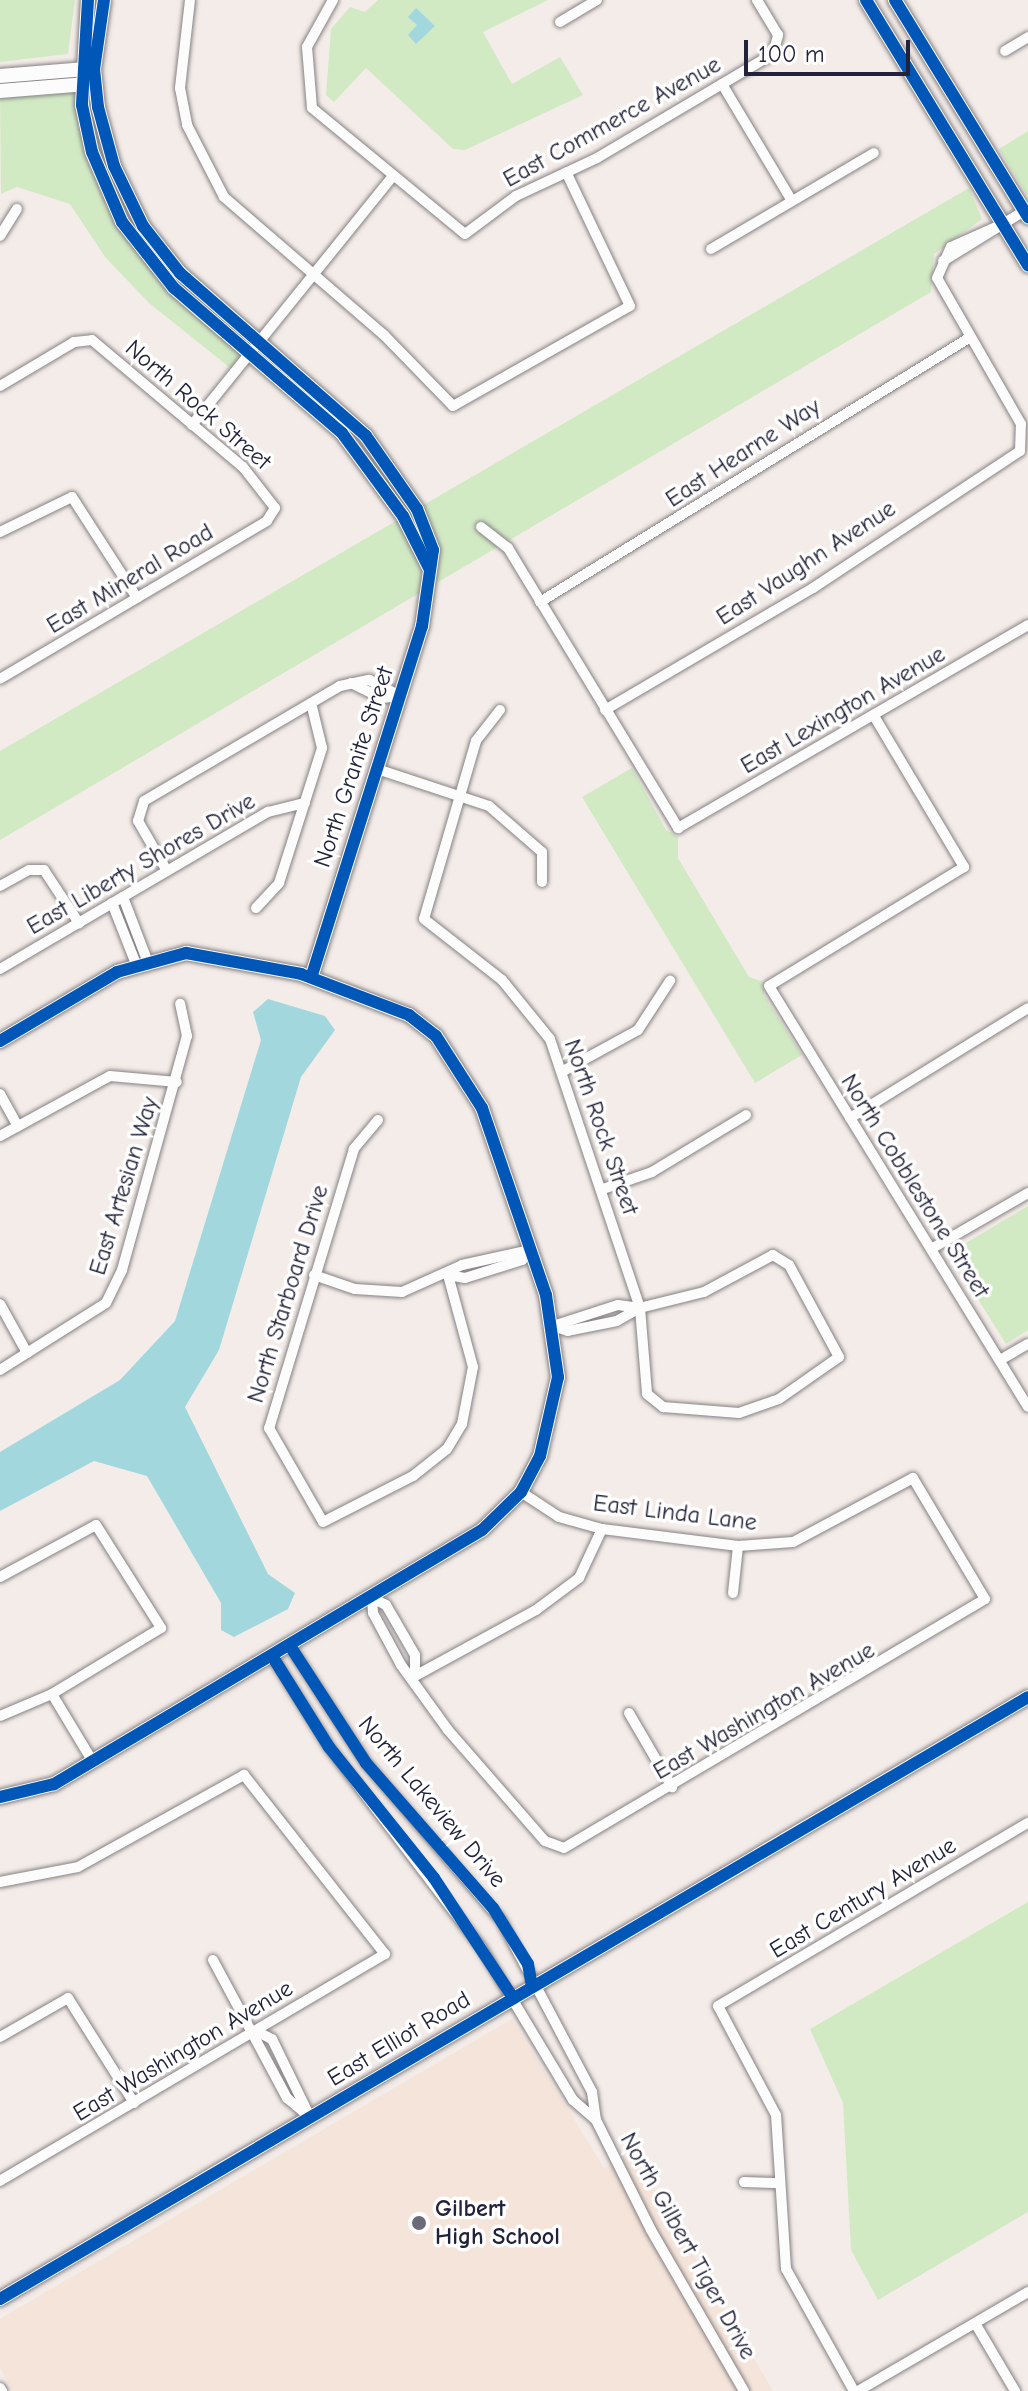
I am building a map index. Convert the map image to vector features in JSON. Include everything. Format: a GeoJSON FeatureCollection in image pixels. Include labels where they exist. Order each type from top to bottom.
{"type":"FeatureCollection","features":[{"type":"Feature","properties":{"kind":"street"},"geometry":{"type":"LineString","coordinates":[[88,0],[87,77],[92,152],[122,222],[163,277],[326,415],[410,513]]}},
{"type":"Feature","properties":{"kind":"street"},"geometry":{"type":"LineString","coordinates":[[104,0],[87,77],[114,166],[143,226],[180,273],[346,414],[410,513]]}},
{"type":"Feature","properties":{"kind":"street"},"geometry":{"type":"LineString","coordinates":[[190,0],[180,88],[203,161],[249,223],[313,275],[453,406],[630,306],[566,172]]}},
{"type":"Feature","properties":{"kind":"street"},"geometry":{"type":"LineString","coordinates":[[192,425],[259,338],[392,177],[322,124],[307,96],[307,47],[333,0]]}},
{"type":"Feature","properties":{"kind":"street"},"geometry":{"type":"LineString","coordinates":[[560,22],[597,0]]}},
{"type":"Feature","properties":{"kind":"street","name":"East Commerce Avenue"},"geometry":{"type":"LineString","coordinates":[[392,177],[465,234],[566,172],[722,84],[779,45],[757,0]]}},
{"type":"Feature","properties":{"kind":"street"},"geometry":{"type":"LineString","coordinates":[[866,0],[1028,265]]}},
{"type":"Feature","properties":{"kind":"street"},"geometry":{"type":"LineString","coordinates":[[895,0],[1026,214],[1003,224],[943,261],[937,278],[969,338]]}},
{"type":"Feature","properties":{"kind":"street"},"geometry":{"type":"LineString","coordinates":[[1005,51],[1028,37]]}},
{"type":"Feature","properties":{"kind":"street"},"geometry":{"type":"LineString","coordinates":[[0,76],[87,77]]}},
{"type":"Feature","properties":{"kind":"street"},"geometry":{"type":"LineString","coordinates":[[0,91],[87,77]]}},
{"type":"Feature","properties":{"kind":"street"},"geometry":{"type":"LineString","coordinates":[[722,84],[792,201]]}},
{"type":"Feature","properties":{"kind":"street"},"geometry":{"type":"LineString","coordinates":[[711,249],[874,153]]}},
{"type":"Feature","properties":{"kind":"street"},"geometry":{"type":"LineString","coordinates":[[0,236],[17,209]]}},
{"type":"Feature","properties":{"kind":"street","name":"East Vaughn Avenue"},"geometry":{"type":"LineString","coordinates":[[605,710],[813,588],[1023,445],[1021,424],[969,338]]}},
{"type":"Feature","properties":{"kind":"street","name":"East Hearne Way"},"geometry":{"type":"LineString","coordinates":[[540,602],[969,338]]}},
{"type":"Feature","properties":{"kind":"street","name":"North Rock Street"},"geometry":{"type":"LineString","coordinates":[[0,386],[88,339],[252,475],[275,508]]}},
{"type":"Feature","properties":{"kind":"street"},"geometry":{"type":"LineString","coordinates":[[0,532],[72,497],[137,598]]}},
{"type":"Feature","properties":{"kind":"street","name":"East Mineral Road"},"geometry":{"type":"LineString","coordinates":[[0,679],[267,521],[275,508]]}},
{"type":"Feature","properties":{"kind":"street","name":"North Granite Street"},"geometry":{"type":"LineString","coordinates":[[311,977],[425,615],[429,568],[410,513]]}},
{"type":"Feature","properties":{"kind":"street"},"geometry":{"type":"LineString","coordinates":[[481,527],[505,544],[605,710]]}},
{"type":"Feature","properties":{"kind":"street","name":"East Lexington Avenue"},"geometry":{"type":"LineString","coordinates":[[605,710],[678,828],[1028,625]]}},
{"type":"Feature","properties":{"kind":"street"},"geometry":{"type":"LineString","coordinates":[[167,871],[138,821],[140,806],[311,703],[351,683],[369,680],[400,696]]}},
{"type":"Feature","properties":{"kind":"street"},"geometry":{"type":"LineString","coordinates":[[256,908],[279,883],[323,740],[311,703]]}},
{"type":"Feature","properties":{"kind":"street"},"geometry":{"type":"LineString","coordinates":[[458,795],[480,732],[500,710]]}},
{"type":"Feature","properties":{"kind":"street","name":"North Cobblestone Street"},"geometry":{"type":"LineString","coordinates":[[874,716],[964,867],[769,986],[1028,1407]]}},
{"type":"Feature","properties":{"kind":"street"},"geometry":{"type":"LineString","coordinates":[[377,769],[489,806],[527,834],[542,852],[542,882]]}},
{"type":"Feature","properties":{"kind":"street","name":"North Rock Street"},"geometry":{"type":"LineString","coordinates":[[458,795],[424,919],[502,980],[550,1039],[565,1070],[640,1308],[649,1399],[663,1407],[749,1411],[839,1357],[778,1256],[704,1292],[640,1308]]}},
{"type":"Feature","properties":{"kind":"street","name":"East Liberty Shores Drive"},"geometry":{"type":"LineString","coordinates":[[0,969],[268,812],[305,803]]}},
{"type":"Feature","properties":{"kind":"street"},"geometry":{"type":"LineString","coordinates":[[0,886],[44,870],[79,923]]}},
{"type":"Feature","properties":{"kind":"street"},"geometry":{"type":"LineString","coordinates":[[123,897],[142,962]]}},
{"type":"Feature","properties":{"kind":"street"},"geometry":{"type":"LineString","coordinates":[[112,903],[142,962]]}},
{"type":"Feature","properties":{"kind":"street"},"geometry":{"type":"LineString","coordinates":[[0,1041],[142,962],[228,955],[374,998],[436,1036],[482,1108],[530,1250],[553,1326],[555,1408],[521,1492],[482,1530],[284,1654],[54,1784],[0,1797]]}},
{"type":"Feature","properties":{"kind":"street"},"geometry":{"type":"LineString","coordinates":[[565,1070],[638,1030],[670,981]]}},
{"type":"Feature","properties":{"kind":"street","name":"East Artesian Way"},"geometry":{"type":"LineString","coordinates":[[0,1370],[106,1303],[122,1270],[177,1082],[187,1036],[180,1004]]}},
{"type":"Feature","properties":{"kind":"street"},"geometry":{"type":"LineString","coordinates":[[850,1118],[1028,1008]]}},
{"type":"Feature","properties":{"kind":"street"},"geometry":{"type":"LineString","coordinates":[[0,1136],[110,1076],[177,1082]]}},
{"type":"Feature","properties":{"kind":"street"},"geometry":{"type":"LineString","coordinates":[[0,1094],[18,1126]]}},
{"type":"Feature","properties":{"kind":"street"},"geometry":{"type":"LineString","coordinates":[[603,1189],[652,1172],[746,1115]]}},
{"type":"Feature","properties":{"kind":"street","name":"North Starboard Drive"},"geometry":{"type":"LineString","coordinates":[[378,1120],[354,1149],[269,1428],[323,1522],[413,1476],[447,1449],[462,1424],[473,1367],[448,1275]]}},
{"type":"Feature","properties":{"kind":"street"},"geometry":{"type":"LineString","coordinates":[[931,1249],[1028,1193]]}},
{"type":"Feature","properties":{"kind":"street"},"geometry":{"type":"LineString","coordinates":[[314,1275],[355,1289],[402,1292],[515,1248],[530,1250]]}},
{"type":"Feature","properties":{"kind":"street"},"geometry":{"type":"LineString","coordinates":[[0,1304],[27,1353]]}},
{"type":"Feature","properties":{"kind":"street"},"geometry":{"type":"LineString","coordinates":[[553,1326],[585,1328],[640,1308]]}},
{"type":"Feature","properties":{"kind":"street"},"geometry":{"type":"LineString","coordinates":[[1000,1360],[1028,1344]]}},
{"type":"Feature","properties":{"kind":"street","name":"East Linda Lane"},"geometry":{"type":"LineString","coordinates":[[521,1492],[559,1517],[602,1529],[738,1546],[793,1542],[913,1478],[985,1599]]}},
{"type":"Feature","properties":{"kind":"street"},"geometry":{"type":"LineString","coordinates":[[0,1577],[96,1525],[161,1628],[52,1694],[0,1716]]}},
{"type":"Feature","properties":{"kind":"street"},"geometry":{"type":"LineString","coordinates":[[415,1676],[536,1610],[579,1578],[602,1529]]}},
{"type":"Feature","properties":{"kind":"street"},"geometry":{"type":"LineString","coordinates":[[733,1593],[738,1546]]}},
{"type":"Feature","properties":{"kind":"street"},"geometry":{"type":"LineString","coordinates":[[372,1598],[387,1639],[415,1676]]}},
{"type":"Feature","properties":{"kind":"street"},"geometry":{"type":"LineString","coordinates":[[372,1598],[386,1605],[415,1655],[415,1676]]}},
{"type":"Feature","properties":{"kind":"street","name":"East Washington Avenue"},"geometry":{"type":"LineString","coordinates":[[415,1676],[454,1738],[558,1849],[672,1787],[985,1599]]}},
{"type":"Feature","properties":{"kind":"street","name":"North Lakeview Drive"},"geometry":{"type":"LineString","coordinates":[[284,1654],[366,1763],[493,1908],[528,1964],[532,1986]]}},
{"type":"Feature","properties":{"kind":"street","name":"North Lakeview Drive"},"geometry":{"type":"LineString","coordinates":[[284,1654],[329,1747],[427,1868],[513,1998]]}},
{"type":"Feature","properties":{"kind":"street"},"geometry":{"type":"LineString","coordinates":[[52,1694],[93,1762]]}},
{"type":"Feature","properties":{"kind":"street","name":"East Elliot Road"},"geometry":{"type":"LineString","coordinates":[[0,2299],[1028,1697]]}},
{"type":"Feature","properties":{"kind":"street"},"geometry":{"type":"LineString","coordinates":[[629,1713],[672,1787]]}},
{"type":"Feature","properties":{"kind":"street","name":"East Washington Avenue"},"geometry":{"type":"LineString","coordinates":[[0,1882],[78,1867],[244,1775],[385,1954],[0,2181]]}},
{"type":"Feature","properties":{"kind":"street","name":"East Century Avenue"},"geometry":{"type":"LineString","coordinates":[[780,2183],[776,2115],[718,2006],[1028,1823]]}},
{"type":"Feature","properties":{"kind":"street"},"geometry":{"type":"LineString","coordinates":[[213,1960],[256,2031],[258,2049],[287,2098],[310,2117]]}},
{"type":"Feature","properties":{"kind":"street","name":"North Gilbert Tiger Drive"},"geometry":{"type":"LineString","coordinates":[[532,1986],[592,2092],[596,2120]]}},
{"type":"Feature","properties":{"kind":"street"},"geometry":{"type":"LineString","coordinates":[[0,2037],[68,1998],[134,2103]]}},
{"type":"Feature","properties":{"kind":"street","name":"North Gilbert Tiger Drive"},"geometry":{"type":"LineString","coordinates":[[513,1998],[573,2100],[596,2120],[744,2391]]}},
{"type":"Feature","properties":{"kind":"street"},"geometry":{"type":"LineString","coordinates":[[256,2031],[272,2039],[310,2117]]}},
{"type":"Feature","properties":{"kind":"street"},"geometry":{"type":"LineString","coordinates":[[744,2182],[780,2183],[786,2269],[856,2391],[1028,2292]]}},
{"type":"Feature","properties":{"kind":"street"},"geometry":{"type":"LineString","coordinates":[[975,2323],[1015,2391]]}},
{"type":"Feature","properties":{"kind":"shaded area","name":"Gilbert High School"},"geometry":{"type":"Polygon","coordinates":[[[512,2019],[604,2168],[633,2152],[773,2391],[13,2391],[0,2368],[0,2319],[512,2019]]]}},
{"type":"Feature","properties":{"kind":"green space"},"geometry":{"type":"Polygon","coordinates":[[[0,0],[75,0],[68,54],[0,62],[0,0]]]}},
{"type":"Feature","properties":{"kind":"green space"},"geometry":{"type":"Polygon","coordinates":[[[378,0],[548,0],[483,32],[512,84],[560,57],[583,95],[465,150],[453,149],[366,68],[334,102],[326,95],[331,29],[350,7],[365,12],[378,0]]]}},
{"type":"Feature","properties":{"kind":"green space"},"geometry":{"type":"Polygon","coordinates":[[[87,84],[102,160],[123,213],[183,288],[255,345],[234,371],[149,303],[105,257],[70,204],[17,187],[1,194],[0,95],[87,84]]]}},
{"type":"Feature","properties":{"kind":"green space"},"geometry":{"type":"Polygon","coordinates":[[[1028,131],[1028,197],[999,149],[1028,131]]]}},
{"type":"Feature","properties":{"kind":"green space"},"geometry":{"type":"Polygon","coordinates":[[[969,188],[982,219],[934,254],[931,292],[0,840],[0,751],[969,188]]]}},
{"type":"Feature","properties":{"kind":"green space"},"geometry":{"type":"Polygon","coordinates":[[[632,768],[666,830],[678,837],[678,858],[749,977],[764,982],[764,995],[802,1055],[755,1083],[582,797],[632,768]]]}},
{"type":"Feature","properties":{"kind":"green space"},"geometry":{"type":"Polygon","coordinates":[[[1028,1206],[1028,1330],[1006,1344],[949,1253],[1028,1206]]]}},
{"type":"Feature","properties":{"kind":"green space"},"geometry":{"type":"Polygon","coordinates":[[[1028,1902],[1028,2212],[878,2300],[851,2250],[843,2103],[810,2029],[1028,1902]]]}},
{"type":"Feature","properties":{"kind":"water"},"geometry":{"type":"Polygon","coordinates":[[[416,8],[435,26],[416,44],[408,35],[417,25],[408,17],[416,8]]]}},
{"type":"Feature","properties":{"kind":"water"},"geometry":{"type":"Polygon","coordinates":[[[268,999],[325,1016],[335,1030],[301,1077],[219,1350],[185,1407],[268,1574],[295,1593],[288,1609],[234,1637],[221,1630],[221,1603],[147,1476],[94,1461],[0,1511],[0,1452],[120,1380],[175,1321],[261,1040],[253,1012],[268,999]]]}},
{"type":"Feature","properties":{"kind":"cycle path"},"geometry":{"type":"LineString","coordinates":[[88,0],[82,105],[92,152],[122,222],[174,288],[342,433],[403,516],[429,568]]}},
{"type":"Feature","properties":{"kind":"cycle path"},"geometry":{"type":"LineString","coordinates":[[104,0],[94,69],[98,107],[114,166],[143,226],[180,273],[366,436],[417,509],[433,550],[422,626],[311,977]]}},
{"type":"Feature","properties":{"kind":"cycle path"},"geometry":{"type":"LineString","coordinates":[[866,0],[1028,265]]}},
{"type":"Feature","properties":{"kind":"cycle path"},"geometry":{"type":"LineString","coordinates":[[895,0],[1028,217]]}},
{"type":"Feature","properties":{"kind":"cycle path"},"geometry":{"type":"LineString","coordinates":[[0,1041],[117,972],[186,953],[301,974],[409,1015],[436,1036],[482,1108],[546,1295],[558,1377],[540,1456],[521,1492],[482,1530],[54,1784],[0,1797]]}},
{"type":"Feature","properties":{"kind":"cycle path"},"geometry":{"type":"LineString","coordinates":[[292,1649],[366,1763],[493,1908],[528,1964],[532,1986]]}},
{"type":"Feature","properties":{"kind":"cycle path"},"geometry":{"type":"LineString","coordinates":[[274,1659],[329,1747],[434,1878],[513,1998]]}},
{"type":"Feature","properties":{"kind":"cycle path"},"geometry":{"type":"LineString","coordinates":[[0,2299],[1028,1697]]}},
{"type":"Feature","properties":{"kind":"place","name":"Gilbert High School"},"geometry":{"type":"Point","coordinates":[419,2223]}}]}
